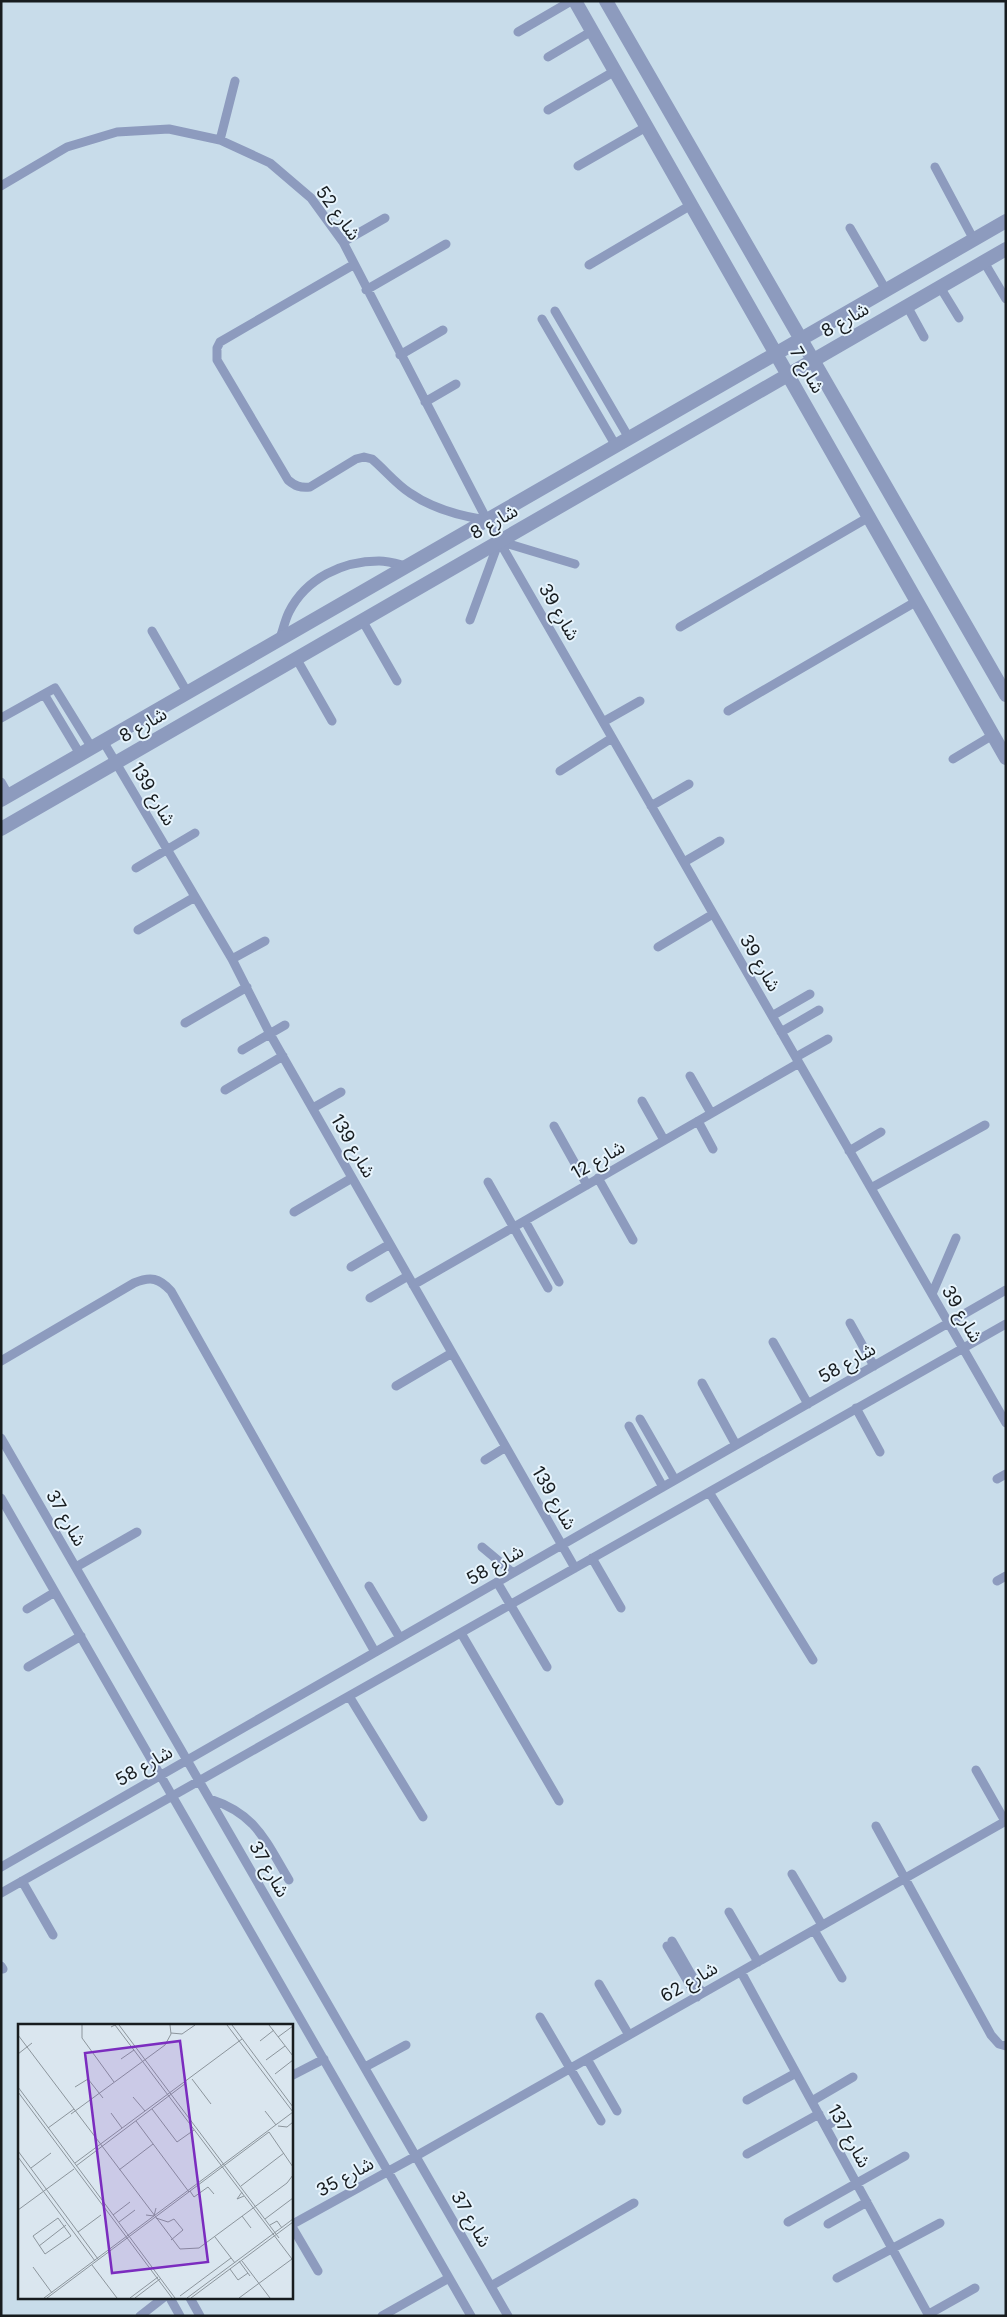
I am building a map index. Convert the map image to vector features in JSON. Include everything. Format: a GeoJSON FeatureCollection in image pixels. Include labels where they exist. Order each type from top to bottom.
{"type":"FeatureCollection","features":[{"type":"Feature","properties":{"kind":"street","name":"شارع 7"},"geometry":{"type":"LineString","coordinates":[[573,1],[615,71],[1006,758]]}},
{"type":"Feature","properties":{"kind":"street","name":"شارع 7"},"geometry":{"type":"LineString","coordinates":[[606,1],[1006,694]]}},
{"type":"Feature","properties":{"kind":"street","name":"شارع 8"},"geometry":{"type":"LineString","coordinates":[[5,798],[280,638],[409,567],[487,520],[1006,222]]}},
{"type":"Feature","properties":{"kind":"street","name":"شارع 8"},"geometry":{"type":"LineString","coordinates":[[1,829],[1006,249]]}},
{"type":"Feature","properties":{"kind":"lane"},"geometry":{"type":"LineString","coordinates":[[518,32],[573,1]]}},
{"type":"Feature","properties":{"kind":"lane"},"geometry":{"type":"LineString","coordinates":[[548,57],[592,31]]}},
{"type":"Feature","properties":{"kind":"lane"},"geometry":{"type":"LineString","coordinates":[[548,110],[615,71]]}},
{"type":"Feature","properties":{"kind":"lane"},"geometry":{"type":"LineString","coordinates":[[220,140],[235,82]]}},
{"type":"Feature","properties":{"kind":"lane"},"geometry":{"type":"LineString","coordinates":[[578,166],[646,127]]}},
{"type":"Feature","properties":{"kind":"lane","name":"شارع 52"},"geometry":{"type":"LineString","coordinates":[[1,186],[68,147],[117,132],[169,130],[220,140],[270,163],[311,198],[343,242],[353,265],[487,520]]}},
{"type":"Feature","properties":{"kind":"lane"},"geometry":{"type":"LineString","coordinates":[[934,167],[974,240]]}},
{"type":"Feature","properties":{"kind":"lane"},"geometry":{"type":"LineString","coordinates":[[589,265],[691,205]]}},
{"type":"Feature","properties":{"kind":"lane"},"geometry":{"type":"LineString","coordinates":[[343,242],[385,218]]}},
{"type":"Feature","properties":{"kind":"lane"},"geometry":{"type":"LineString","coordinates":[[850,228],[886,290]]}},
{"type":"Feature","properties":{"kind":"lane"},"geometry":{"type":"LineString","coordinates":[[366,290],[446,244]]}},
{"type":"Feature","properties":{"kind":"lane"},"geometry":{"type":"LineString","coordinates":[[984,262],[1006,299]]}},
{"type":"Feature","properties":{"kind":"lane"},"geometry":{"type":"LineString","coordinates":[[353,265],[220,342],[217,348],[217,360],[288,480],[294,485],[302,488],[310,486],[356,459],[364,457],[372,459],[409,493],[432,505],[456,515],[487,520]]}},
{"type":"Feature","properties":{"kind":"lane"},"geometry":{"type":"LineString","coordinates":[[940,287],[960,318]]}},
{"type":"Feature","properties":{"kind":"lane"},"geometry":{"type":"LineString","coordinates":[[908,306],[924,337]]}},
{"type":"Feature","properties":{"kind":"lane"},"geometry":{"type":"LineString","coordinates":[[555,311],[629,438]]}},
{"type":"Feature","properties":{"kind":"lane"},"geometry":{"type":"LineString","coordinates":[[542,319],[616,446]]}},
{"type":"Feature","properties":{"kind":"lane"},"geometry":{"type":"LineString","coordinates":[[400,355],[443,330]]}},
{"type":"Feature","properties":{"kind":"lane"},"geometry":{"type":"LineString","coordinates":[[425,402],[456,384]]}},
{"type":"Feature","properties":{"kind":"lane"},"geometry":{"type":"LineString","coordinates":[[680,627],[869,517]]}},
{"type":"Feature","properties":{"kind":"lane","name":"شارع 39"},"geometry":{"type":"LineString","coordinates":[[487,520],[1006,1423]]}},
{"type":"Feature","properties":{"kind":"lane"},"geometry":{"type":"LineString","coordinates":[[470,620],[499,540],[575,564]]}},
{"type":"Feature","properties":{"kind":"lane"},"geometry":{"type":"LineString","coordinates":[[280,638],[289,612],[305,589],[328,572],[354,562],[382,561],[409,567]]}},
{"type":"Feature","properties":{"kind":"lane"},"geometry":{"type":"LineString","coordinates":[[728,711],[917,601]]}},
{"type":"Feature","properties":{"kind":"lane"},"geometry":{"type":"LineString","coordinates":[[362,620],[397,681]]}},
{"type":"Feature","properties":{"kind":"lane"},"geometry":{"type":"LineString","coordinates":[[152,631],[187,692]]}},
{"type":"Feature","properties":{"kind":"lane"},"geometry":{"type":"LineString","coordinates":[[296,658],[332,721]]}},
{"type":"Feature","properties":{"kind":"lane"},"geometry":{"type":"LineString","coordinates":[[1,718],[55,688],[92,748]]}},
{"type":"Feature","properties":{"kind":"lane"},"geometry":{"type":"LineString","coordinates":[[44,694],[92,748]]}},
{"type":"Feature","properties":{"kind":"lane"},"geometry":{"type":"LineString","coordinates":[[603,722],[640,701]]}},
{"type":"Feature","properties":{"kind":"lane"},"geometry":{"type":"LineString","coordinates":[[953,759],[993,735]]}},
{"type":"Feature","properties":{"kind":"lane"},"geometry":{"type":"LineString","coordinates":[[560,771],[612,738]]}},
{"type":"Feature","properties":{"kind":"lane","name":"شارع 139"},"geometry":{"type":"LineString","coordinates":[[92,748],[115,763],[232,959],[270,1034],[575,1568]]}},
{"type":"Feature","properties":{"kind":"lane"},"geometry":{"type":"LineString","coordinates":[[1,782],[5,798]]}},
{"type":"Feature","properties":{"kind":"lane"},"geometry":{"type":"LineString","coordinates":[[651,806],[689,784]]}},
{"type":"Feature","properties":{"kind":"lane"},"geometry":{"type":"LineString","coordinates":[[136,868],[195,832]]}},
{"type":"Feature","properties":{"kind":"lane"},"geometry":{"type":"LineString","coordinates":[[684,862],[720,841]]}},
{"type":"Feature","properties":{"kind":"lane"},"geometry":{"type":"LineString","coordinates":[[138,930],[195,897]]}},
{"type":"Feature","properties":{"kind":"lane"},"geometry":{"type":"LineString","coordinates":[[658,947],[713,914]]}},
{"type":"Feature","properties":{"kind":"lane"},"geometry":{"type":"LineString","coordinates":[[232,959],[265,941]]}},
{"type":"Feature","properties":{"kind":"lane"},"geometry":{"type":"LineString","coordinates":[[185,1023],[247,987]]}},
{"type":"Feature","properties":{"kind":"lane"},"geometry":{"type":"LineString","coordinates":[[772,1016],[810,994]]}},
{"type":"Feature","properties":{"kind":"lane"},"geometry":{"type":"LineString","coordinates":[[781,1032],[819,1010]]}},
{"type":"Feature","properties":{"kind":"lane"},"geometry":{"type":"LineString","coordinates":[[242,1050],[285,1025]]}},
{"type":"Feature","properties":{"kind":"lane","name":"شارع 12"},"geometry":{"type":"LineString","coordinates":[[413,1285],[711,1114],[797,1060],[828,1038]]}},
{"type":"Feature","properties":{"kind":"lane"},"geometry":{"type":"LineString","coordinates":[[226,1090],[283,1056]]}},
{"type":"Feature","properties":{"kind":"lane"},"geometry":{"type":"LineString","coordinates":[[690,1076],[711,1114]]}},
{"type":"Feature","properties":{"kind":"lane"},"geometry":{"type":"LineString","coordinates":[[313,1108],[341,1092]]}},
{"type":"Feature","properties":{"kind":"lane"},"geometry":{"type":"LineString","coordinates":[[642,1100],[664,1140]]}},
{"type":"Feature","properties":{"kind":"lane"},"geometry":{"type":"LineString","coordinates":[[698,1121],[713,1149]]}},
{"type":"Feature","properties":{"kind":"lane"},"geometry":{"type":"LineString","coordinates":[[871,1188],[985,1125]]}},
{"type":"Feature","properties":{"kind":"lane"},"geometry":{"type":"LineString","coordinates":[[554,1126],[587,1185]]}},
{"type":"Feature","properties":{"kind":"lane"},"geometry":{"type":"LineString","coordinates":[[849,1151],[881,1132]]}},
{"type":"Feature","properties":{"kind":"lane"},"geometry":{"type":"LineString","coordinates":[[294,1212],[352,1178]]}},
{"type":"Feature","properties":{"kind":"lane"},"geometry":{"type":"LineString","coordinates":[[598,1178],[633,1240]]}},
{"type":"Feature","properties":{"kind":"lane"},"geometry":{"type":"LineString","coordinates":[[488,1182],[548,1288]]}},
{"type":"Feature","properties":{"kind":"lane"},"geometry":{"type":"LineString","coordinates":[[525,1221],[559,1282]]}},
{"type":"Feature","properties":{"kind":"lane"},"geometry":{"type":"LineString","coordinates":[[932,1294],[956,1238]]}},
{"type":"Feature","properties":{"kind":"lane"},"geometry":{"type":"LineString","coordinates":[[351,1267],[390,1244]]}},
{"type":"Feature","properties":{"kind":"lane"},"geometry":{"type":"LineString","coordinates":[[370,1298],[408,1276]]}},
{"type":"Feature","properties":{"kind":"lane"},"geometry":{"type":"LineString","coordinates":[[1,1361],[134,1283],[147,1278],[161,1280],[171,1291],[375,1652]]}},
{"type":"Feature","properties":{"kind":"lane","name":"شارع 58"},"geometry":{"type":"LineString","coordinates":[[1,1867],[1006,1290]]}},
{"type":"Feature","properties":{"kind":"lane"},"geometry":{"type":"LineString","coordinates":[[850,1322],[874,1366]]}},
{"type":"Feature","properties":{"kind":"lane"},"geometry":{"type":"LineString","coordinates":[[1,1893],[1006,1324]]}},
{"type":"Feature","properties":{"kind":"lane"},"geometry":{"type":"LineString","coordinates":[[773,1342],[808,1404]]}},
{"type":"Feature","properties":{"kind":"lane"},"geometry":{"type":"LineString","coordinates":[[396,1386],[452,1353]]}},
{"type":"Feature","properties":{"kind":"lane"},"geometry":{"type":"LineString","coordinates":[[702,1383],[736,1445]]}},
{"type":"Feature","properties":{"kind":"lane"},"geometry":{"type":"LineString","coordinates":[[856,1408],[880,1452]]}},
{"type":"Feature","properties":{"kind":"lane"},"geometry":{"type":"LineString","coordinates":[[640,1419],[675,1480]]}},
{"type":"Feature","properties":{"kind":"lane"},"geometry":{"type":"LineString","coordinates":[[629,1426],[663,1487]]}},
{"type":"Feature","properties":{"kind":"lane","name":"شارع 37"},"geometry":{"type":"LineString","coordinates":[[1,1438],[508,2316]]}},
{"type":"Feature","properties":{"kind":"lane"},"geometry":{"type":"LineString","coordinates":[[485,1460],[506,1447]]}},
{"type":"Feature","properties":{"kind":"lane"},"geometry":{"type":"LineString","coordinates":[[997,1480],[1006,1474]]}},
{"type":"Feature","properties":{"kind":"lane"},"geometry":{"type":"LineString","coordinates":[[710,1492],[813,1660]]}},
{"type":"Feature","properties":{"kind":"lane"},"geometry":{"type":"LineString","coordinates":[[1,1498],[5,1513],[81,1636],[471,2316]]}},
{"type":"Feature","properties":{"kind":"lane"},"geometry":{"type":"LineString","coordinates":[[76,1567],[137,1532]]}},
{"type":"Feature","properties":{"kind":"lane"},"geometry":{"type":"LineString","coordinates":[[482,1546],[514,1573]]}},
{"type":"Feature","properties":{"kind":"lane"},"geometry":{"type":"LineString","coordinates":[[592,1558],[621,1608]]}},
{"type":"Feature","properties":{"kind":"lane"},"geometry":{"type":"LineString","coordinates":[[497,1582],[547,1668]]}},
{"type":"Feature","properties":{"kind":"lane"},"geometry":{"type":"LineString","coordinates":[[369,1586],[400,1638]]}},
{"type":"Feature","properties":{"kind":"lane"},"geometry":{"type":"LineString","coordinates":[[27,1609],[55,1592]]}},
{"type":"Feature","properties":{"kind":"lane"},"geometry":{"type":"LineString","coordinates":[[461,1633],[559,1801]]}},
{"type":"Feature","properties":{"kind":"lane"},"geometry":{"type":"LineString","coordinates":[[28,1667],[81,1636]]}},
{"type":"Feature","properties":{"kind":"lane"},"geometry":{"type":"LineString","coordinates":[[349,1696],[423,1817]]}},
{"type":"Feature","properties":{"kind":"lane"},"geometry":{"type":"LineString","coordinates":[[976,1770],[1006,1821]]}},
{"type":"Feature","properties":{"kind":"lane"},"geometry":{"type":"LineString","coordinates":[[210,1798],[227,1804],[243,1814],[257,1827],[289,1880]]}},
{"type":"Feature","properties":{"kind":"lane","name":"شارع 62"},"geometry":{"type":"LineString","coordinates":[[388,2172],[1006,1821]]}},
{"type":"Feature","properties":{"kind":"lane"},"geometry":{"type":"LineString","coordinates":[[876,1826],[992,2035],[999,2044],[1006,2046]]}},
{"type":"Feature","properties":{"kind":"lane"},"geometry":{"type":"LineString","coordinates":[[792,1874],[842,1978]]}},
{"type":"Feature","properties":{"kind":"lane"},"geometry":{"type":"LineString","coordinates":[[22,1882],[53,1936]]}},
{"type":"Feature","properties":{"kind":"lane"},"geometry":{"type":"LineString","coordinates":[[729,1912],[758,1962]]}},
{"type":"Feature","properties":{"kind":"lane"},"geometry":{"type":"LineString","coordinates":[[670,1944],[699,1995]]}},
{"type":"Feature","properties":{"kind":"lane","name":"شارع 137"},"geometry":{"type":"LineString","coordinates":[[741,1972],[929,2315]]}},
{"type":"Feature","properties":{"kind":"lane"},"geometry":{"type":"LineString","coordinates":[[599,1984],[629,2035]]}},
{"type":"Feature","properties":{"kind":"lane"},"geometry":{"type":"LineString","coordinates":[[540,2017],[601,2121]]}},
{"type":"Feature","properties":{"kind":"lane"},"geometry":{"type":"LineString","coordinates":[[365,2067],[406,2045]]}},
{"type":"Feature","properties":{"kind":"lane"},"geometry":{"type":"LineString","coordinates":[[292,2075],[324,2059]]}},
{"type":"Feature","properties":{"kind":"lane"},"geometry":{"type":"LineString","coordinates":[[586,2059],[617,2111]]}},
{"type":"Feature","properties":{"kind":"lane"},"geometry":{"type":"LineString","coordinates":[[747,2100],[796,2072]]}},
{"type":"Feature","properties":{"kind":"lane"},"geometry":{"type":"LineString","coordinates":[[812,2101],[853,2077]]}},
{"type":"Feature","properties":{"kind":"lane"},"geometry":{"type":"LineString","coordinates":[[747,2154],[819,2114]]}},
{"type":"Feature","properties":{"kind":"lane"},"geometry":{"type":"LineString","coordinates":[[826,2126],[842,2117]]}},
{"type":"Feature","properties":{"kind":"lane"},"geometry":{"type":"LineString","coordinates":[[788,2222],[905,2156]]}},
{"type":"Feature","properties":{"kind":"lane","name":"شارع 35"},"geometry":{"type":"LineString","coordinates":[[292,2224],[388,2172]]}},
{"type":"Feature","properties":{"kind":"lane"},"geometry":{"type":"LineString","coordinates":[[828,2224],[867,2202]]}},
{"type":"Feature","properties":{"kind":"lane"},"geometry":{"type":"LineString","coordinates":[[491,2286],[634,2203]]}},
{"type":"Feature","properties":{"kind":"lane"},"geometry":{"type":"LineString","coordinates":[[837,2278],[940,2223]]}},
{"type":"Feature","properties":{"kind":"lane"},"geometry":{"type":"LineString","coordinates":[[292,2227],[318,2271]]}},
{"type":"Feature","properties":{"kind":"lane"},"geometry":{"type":"LineString","coordinates":[[382,2316],[449,2278]]}},
{"type":"Feature","properties":{"kind":"lane"},"geometry":{"type":"LineString","coordinates":[[929,2315],[975,2288]]}},
{"type":"Feature","properties":{"kind":"lane"},"geometry":{"type":"LineString","coordinates":[[140,2316],[160,2300]]}},
{"type":"Feature","properties":{"kind":"lane"},"geometry":{"type":"LineString","coordinates":[[171,2300],[180,2316]]}},
{"type":"Feature","properties":{"kind":"lane"},"geometry":{"type":"LineString","coordinates":[[191,2300],[200,2316]]}},
{"type":"Feature","properties":{"kind":"shaded area"},"geometry":{"type":"Polygon","coordinates":[[[1,1],[1006,1],[1006,2316],[1,2316],[1,1]]]}}]}
